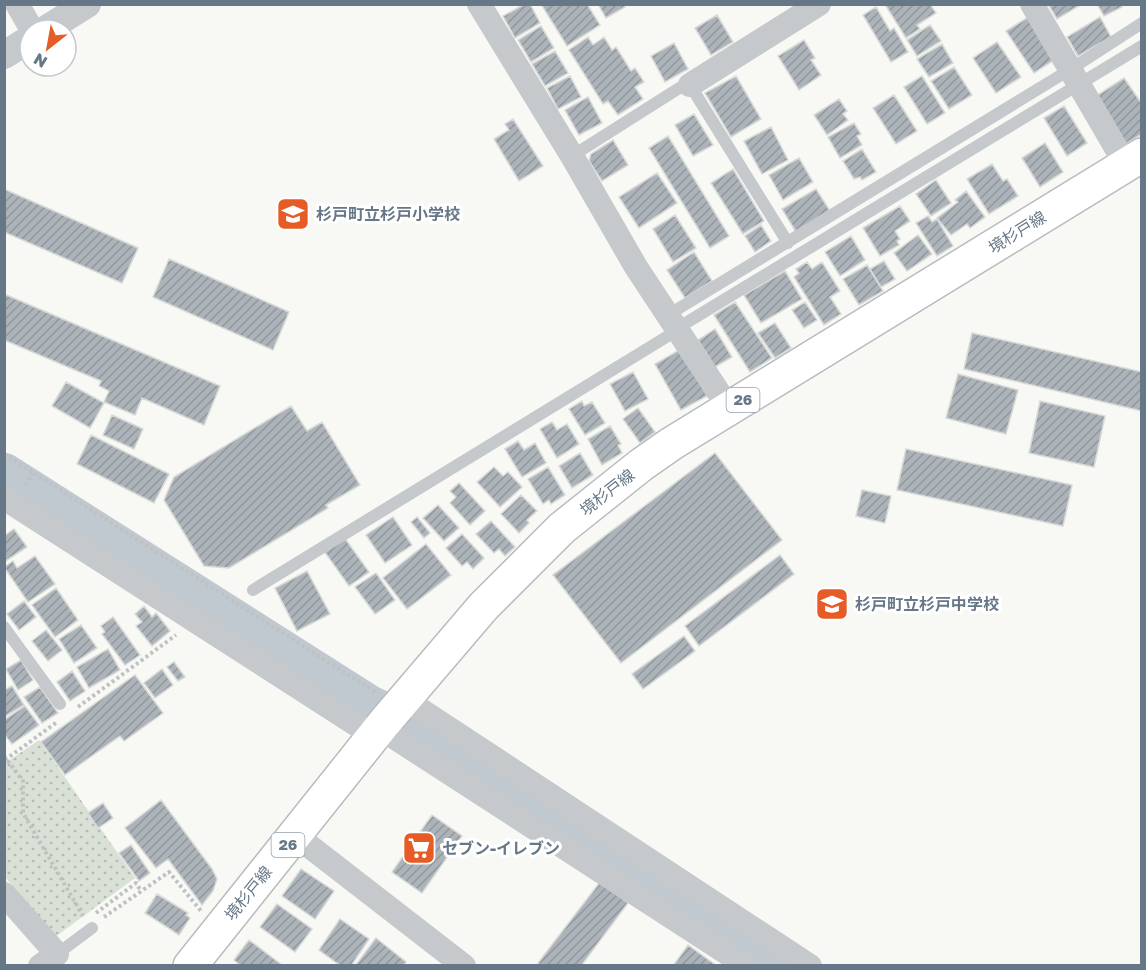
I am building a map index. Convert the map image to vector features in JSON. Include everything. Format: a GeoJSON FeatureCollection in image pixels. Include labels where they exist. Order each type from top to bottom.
{"type":"FeatureCollection","features":[{"type":"Feature","properties":{"kind":"main road","name":"境杉戸線"},"geometry":{"type":"LineString","coordinates":[[192,965],[295,836],[386,715],[491,598],[562,528],[641,465],[729,408],[1134,160]]}},
{"type":"Feature","properties":{"kind":"street"},"geometry":{"type":"LineString","coordinates":[[17,4],[25,18]]}},
{"type":"Feature","properties":{"kind":"street"},"geometry":{"type":"LineString","coordinates":[[64,18],[87,4]]}},
{"type":"Feature","properties":{"kind":"street"},"geometry":{"type":"LineString","coordinates":[[479,4],[572,156],[636,267],[729,408]]}},
{"type":"Feature","properties":{"kind":"street"},"geometry":{"type":"LineString","coordinates":[[690,85],[819,4]]}},
{"type":"Feature","properties":{"kind":"street"},"geometry":{"type":"LineString","coordinates":[[1032,4],[1076,76],[1134,160]]}},
{"type":"Feature","properties":{"kind":"street"},"geometry":{"type":"LineString","coordinates":[[4,55],[18,46]]}},
{"type":"Feature","properties":{"kind":"street"},"geometry":{"type":"LineString","coordinates":[[8,506],[191,618],[386,715],[810,966]]}},
{"type":"Feature","properties":{"kind":"street"},"geometry":{"type":"LineString","coordinates":[[386,715],[739,964]]}},
{"type":"Feature","properties":{"kind":"street"},"geometry":{"type":"LineString","coordinates":[[295,836],[464,966]]}},
{"type":"Feature","properties":{"kind":"street"},"geometry":{"type":"LineString","coordinates":[[4,894],[48,960]]}},
{"type":"Feature","properties":{"kind":"lane"},"geometry":{"type":"LineString","coordinates":[[672,322],[1076,76],[1142,23]]}},
{"type":"Feature","properties":{"kind":"lane"},"geometry":{"type":"LineString","coordinates":[[253,590],[668,336],[672,322],[788,243],[1076,76],[1142,46]]}},
{"type":"Feature","properties":{"kind":"lane"},"geometry":{"type":"LineString","coordinates":[[572,156],[684,85],[690,85],[788,243]]}},
{"type":"Feature","properties":{"kind":"lane"},"geometry":{"type":"LineString","coordinates":[[4,627],[60,704]]}},
{"type":"Feature","properties":{"kind":"lane"},"geometry":{"type":"LineString","coordinates":[[48,960],[92,928]]}},
{"type":"Feature","properties":{"kind":"path"},"geometry":{"type":"LineString","coordinates":[[4,454],[386,715]]}},
{"type":"Feature","properties":{"kind":"path"},"geometry":{"type":"LineString","coordinates":[[77,707],[183,630],[191,618]]}},
{"type":"Feature","properties":{"kind":"path"},"geometry":{"type":"LineString","coordinates":[[59,721],[5,758],[23,781],[22,813],[92,928],[103,917],[169,872],[198,908],[221,926]]}},
{"type":"Feature","properties":{"kind":"shaded area"},"geometry":{"type":"Polygon","coordinates":[[[39,740],[135,878],[55,937],[5,877],[4,764],[39,740]]]}},
{"type":"Feature","properties":{"kind":"building"},"geometry":{"type":"Polygon","coordinates":[[[525,4],[530,4],[540,23],[515,38],[503,16],[525,4]]]}},
{"type":"Feature","properties":{"kind":"building"},"geometry":{"type":"Polygon","coordinates":[[[541,4],[587,4],[600,25],[567,46],[541,4]]]}},
{"type":"Feature","properties":{"kind":"building"},"geometry":{"type":"Polygon","coordinates":[[[598,4],[623,4],[625,7],[606,18],[598,4]]]}},
{"type":"Feature","properties":{"kind":"building"},"geometry":{"type":"Polygon","coordinates":[[[889,4],[930,4],[936,13],[917,25],[920,29],[906,38],[886,6],[889,4]]]}},
{"type":"Feature","properties":{"kind":"building"},"geometry":{"type":"Polygon","coordinates":[[[1048,4],[1082,4],[1057,19],[1048,4]]]}},
{"type":"Feature","properties":{"kind":"building"},"geometry":{"type":"Polygon","coordinates":[[[1097,4],[1120,4],[1122,7],[1104,16],[1097,4]]]}},
{"type":"Feature","properties":{"kind":"building"},"geometry":{"type":"Polygon","coordinates":[[[876,7],[890,31],[894,28],[908,52],[891,62],[863,15],[876,7]]]}},
{"type":"Feature","properties":{"kind":"building"},"geometry":{"type":"Polygon","coordinates":[[[717,15],[733,42],[711,55],[695,28],[717,15]]]}},
{"type":"Feature","properties":{"kind":"building"},"geometry":{"type":"Polygon","coordinates":[[[1030,16],[1057,58],[1034,73],[1006,31],[1030,16]]]}},
{"type":"Feature","properties":{"kind":"building"},"geometry":{"type":"Polygon","coordinates":[[[1100,17],[1111,37],[1078,56],[1067,37],[1100,17]]]}},
{"type":"Feature","properties":{"kind":"building"},"geometry":{"type":"Polygon","coordinates":[[[930,25],[941,41],[917,56],[907,40],[930,25]]]}},
{"type":"Feature","properties":{"kind":"building"},"geometry":{"type":"Polygon","coordinates":[[[541,26],[554,48],[531,62],[518,40],[541,26]]]}},
{"type":"Feature","properties":{"kind":"building"},"geometry":{"type":"Polygon","coordinates":[[[588,37],[593,45],[604,37],[612,50],[616,47],[631,71],[635,68],[644,82],[635,87],[643,99],[618,115],[608,101],[603,104],[569,50],[588,37]]]}},
{"type":"Feature","properties":{"kind":"building"},"geometry":{"type":"Polygon","coordinates":[[[804,40],[815,58],[811,60],[821,75],[799,90],[778,56],[804,40]]]}},
{"type":"Feature","properties":{"kind":"building"},"geometry":{"type":"Polygon","coordinates":[[[997,42],[1021,77],[996,93],[973,58],[997,42]]]}},
{"type":"Feature","properties":{"kind":"building"},"geometry":{"type":"Polygon","coordinates":[[[674,43],[688,69],[665,82],[651,56],[674,43]]]}},
{"type":"Feature","properties":{"kind":"building"},"geometry":{"type":"Polygon","coordinates":[[[942,44],[953,63],[929,77],[917,59],[942,44]]]}},
{"type":"Feature","properties":{"kind":"building"},"geometry":{"type":"Polygon","coordinates":[[[555,51],[568,73],[545,86],[532,64],[555,51]]]}},
{"type":"Feature","properties":{"kind":"building"},"geometry":{"type":"Polygon","coordinates":[[[954,67],[972,95],[949,109],[931,81],[954,67]]]}},
{"type":"Feature","properties":{"kind":"building"},"geometry":{"type":"Polygon","coordinates":[[[570,76],[581,97],[558,109],[547,88],[570,76]]]}},
{"type":"Feature","properties":{"kind":"building"},"geometry":{"type":"Polygon","coordinates":[[[736,76],[761,119],[731,137],[705,93],[736,76]]]}},
{"type":"Feature","properties":{"kind":"building"},"geometry":{"type":"Polygon","coordinates":[[[922,76],[945,113],[927,124],[904,87],[922,76]]]}},
{"type":"Feature","properties":{"kind":"building"},"geometry":{"type":"Polygon","coordinates":[[[1124,78],[1142,104],[1142,134],[1124,145],[1093,98],[1124,78]]]}},
{"type":"Feature","properties":{"kind":"building"},"geometry":{"type":"Polygon","coordinates":[[[894,95],[917,131],[896,144],[873,108],[894,95]]]}},
{"type":"Feature","properties":{"kind":"building"},"geometry":{"type":"Polygon","coordinates":[[[588,97],[602,123],[579,135],[565,110],[588,97]]]}},
{"type":"Feature","properties":{"kind":"building"},"geometry":{"type":"Polygon","coordinates":[[[839,99],[847,111],[843,114],[848,120],[827,135],[814,115],[839,99]]]}},
{"type":"Feature","properties":{"kind":"building"},"geometry":{"type":"Polygon","coordinates":[[[1064,106],[1087,143],[1067,156],[1044,118],[1064,106]]]}},
{"type":"Feature","properties":{"kind":"building"},"geometry":{"type":"Polygon","coordinates":[[[694,114],[713,145],[693,156],[675,125],[694,114]]]}},
{"type":"Feature","properties":{"kind":"building"},"geometry":{"type":"Polygon","coordinates":[[[513,119],[543,166],[519,181],[494,139],[509,130],[505,124],[513,119]]]}},
{"type":"Feature","properties":{"kind":"building"},"geometry":{"type":"Polygon","coordinates":[[[854,123],[861,134],[857,136],[862,145],[840,158],[828,137],[854,123]]]}},
{"type":"Feature","properties":{"kind":"building"},"geometry":{"type":"Polygon","coordinates":[[[771,127],[788,160],[762,174],[744,141],[771,127]]]}},
{"type":"Feature","properties":{"kind":"building"},"geometry":{"type":"Polygon","coordinates":[[[668,136],[729,236],[710,248],[649,148],[668,136]]]}},
{"type":"Feature","properties":{"kind":"building"},"geometry":{"type":"Polygon","coordinates":[[[613,140],[628,165],[602,181],[589,161],[591,154],[613,140]]]}},
{"type":"Feature","properties":{"kind":"building"},"geometry":{"type":"Polygon","coordinates":[[[1045,143],[1063,172],[1040,187],[1022,158],[1045,143]]]}},
{"type":"Feature","properties":{"kind":"building"},"geometry":{"type":"Polygon","coordinates":[[[862,149],[876,172],[862,180],[860,177],[854,179],[843,161],[862,149]]]}},
{"type":"Feature","properties":{"kind":"building"},"geometry":{"type":"Polygon","coordinates":[[[799,158],[813,182],[783,200],[769,175],[799,158]]]}},
{"type":"Feature","properties":{"kind":"building"},"geometry":{"type":"Polygon","coordinates":[[[992,164],[1003,181],[1007,179],[1018,196],[989,214],[967,179],[992,164]]]}},
{"type":"Feature","properties":{"kind":"building"},"geometry":{"type":"Polygon","coordinates":[[[733,169],[764,221],[743,234],[711,183],[733,169]]]}},
{"type":"Feature","properties":{"kind":"building"},"geometry":{"type":"Polygon","coordinates":[[[657,173],[677,203],[639,228],[619,197],[657,173]]]}},
{"type":"Feature","properties":{"kind":"building"},"geometry":{"type":"Polygon","coordinates":[[[936,180],[951,203],[931,216],[916,194],[936,180]]]}},
{"type":"Feature","properties":{"kind":"building"},"geometry":{"type":"Polygon","coordinates":[[[4,189],[138,248],[122,283],[4,232],[4,189]]]}},
{"type":"Feature","properties":{"kind":"building"},"geometry":{"type":"Polygon","coordinates":[[[816,189],[830,211],[796,232],[782,209],[816,189]]]}},
{"type":"Feature","properties":{"kind":"building"},"geometry":{"type":"Polygon","coordinates":[[[966,191],[985,217],[970,228],[967,224],[951,235],[937,218],[958,202],[955,200],[966,191]]]}},
{"type":"Feature","properties":{"kind":"building"},"geometry":{"type":"Polygon","coordinates":[[[900,206],[910,221],[895,231],[900,239],[897,241],[899,245],[880,256],[863,228],[900,206]]]}},
{"type":"Feature","properties":{"kind":"building"},"geometry":{"type":"Polygon","coordinates":[[[675,215],[696,248],[673,262],[653,229],[675,215]]]}},
{"type":"Feature","properties":{"kind":"building"},"geometry":{"type":"Polygon","coordinates":[[[928,216],[932,222],[937,219],[953,246],[937,256],[916,223],[928,216]]]}},
{"type":"Feature","properties":{"kind":"building"},"geometry":{"type":"Polygon","coordinates":[[[761,225],[771,241],[755,252],[745,236],[761,225]]]}},
{"type":"Feature","properties":{"kind":"building"},"geometry":{"type":"Polygon","coordinates":[[[918,235],[932,254],[907,271],[894,253],[918,235]]]}},
{"type":"Feature","properties":{"kind":"building"},"geometry":{"type":"Polygon","coordinates":[[[851,236],[865,260],[840,276],[825,252],[851,236]]]}},
{"type":"Feature","properties":{"kind":"building"},"geometry":{"type":"Polygon","coordinates":[[[694,252],[712,281],[685,298],[667,270],[694,252]]]}},
{"type":"Feature","properties":{"kind":"building"},"geometry":{"type":"Polygon","coordinates":[[[169,259],[289,312],[273,350],[153,297],[169,259]]]}},
{"type":"Feature","properties":{"kind":"building"},"geometry":{"type":"Polygon","coordinates":[[[884,261],[895,279],[881,287],[870,269],[884,261]]]}},
{"type":"Feature","properties":{"kind":"building"},"geometry":{"type":"Polygon","coordinates":[[[807,262],[812,269],[822,262],[840,291],[830,297],[841,314],[824,325],[794,277],[799,273],[796,269],[807,262]]]}},
{"type":"Feature","properties":{"kind":"building"},"geometry":{"type":"Polygon","coordinates":[[[867,265],[883,291],[859,305],[843,279],[867,265]]]}},
{"type":"Feature","properties":{"kind":"building"},"geometry":{"type":"Polygon","coordinates":[[[785,271],[802,299],[761,323],[744,295],[785,271]]]}},
{"type":"Feature","properties":{"kind":"building"},"geometry":{"type":"Polygon","coordinates":[[[4,294],[220,386],[204,425],[142,398],[135,415],[104,402],[109,391],[99,386],[101,381],[4,340],[4,294]]]}},
{"type":"Feature","properties":{"kind":"building"},"geometry":{"type":"Polygon","coordinates":[[[735,302],[772,358],[750,372],[714,315],[735,302]]]}},
{"type":"Feature","properties":{"kind":"building"},"geometry":{"type":"Polygon","coordinates":[[[805,302],[817,320],[804,328],[792,310],[805,302]]]}},
{"type":"Feature","properties":{"kind":"building"},"geometry":{"type":"Polygon","coordinates":[[[775,323],[791,348],[775,358],[758,333],[775,323]]]}},
{"type":"Feature","properties":{"kind":"building"},"geometry":{"type":"Polygon","coordinates":[[[715,329],[732,357],[715,367],[698,340],[715,329]]]}},
{"type":"Feature","properties":{"kind":"building"},"geometry":{"type":"Polygon","coordinates":[[[972,333],[1142,372],[1142,411],[964,369],[972,333]]]}},
{"type":"Feature","properties":{"kind":"building"},"geometry":{"type":"Polygon","coordinates":[[[681,349],[707,396],[681,410],[655,364],[681,349]]]}},
{"type":"Feature","properties":{"kind":"building"},"geometry":{"type":"Polygon","coordinates":[[[633,372],[648,399],[625,411],[610,384],[633,372]]]}},
{"type":"Feature","properties":{"kind":"building"},"geometry":{"type":"Polygon","coordinates":[[[958,374],[1018,390],[1006,434],[946,418],[958,374]]]}},
{"type":"Feature","properties":{"kind":"building"},"geometry":{"type":"Polygon","coordinates":[[[66,382],[104,403],[90,428],[52,406],[66,382]]]}},
{"type":"Feature","properties":{"kind":"building"},"geometry":{"type":"Polygon","coordinates":[[[582,401],[584,406],[592,402],[605,423],[585,435],[569,409],[582,401]]]}},
{"type":"Feature","properties":{"kind":"building"},"geometry":{"type":"Polygon","coordinates":[[[1040,401],[1105,416],[1094,467],[1029,453],[1040,401]]]}},
{"type":"Feature","properties":{"kind":"building"},"geometry":{"type":"Polygon","coordinates":[[[291,406],[307,431],[322,422],[360,485],[326,505],[328,508],[229,568],[204,566],[164,500],[174,477],[291,406]]]}},
{"type":"Feature","properties":{"kind":"building"},"geometry":{"type":"Polygon","coordinates":[[[638,408],[655,432],[640,443],[623,419],[638,408]]]}},
{"type":"Feature","properties":{"kind":"building"},"geometry":{"type":"Polygon","coordinates":[[[112,415],[143,429],[134,449],[103,435],[112,415]]]}},
{"type":"Feature","properties":{"kind":"building"},"geometry":{"type":"Polygon","coordinates":[[[552,422],[557,430],[567,424],[579,444],[557,458],[540,429],[552,422]]]}},
{"type":"Feature","properties":{"kind":"building"},"geometry":{"type":"Polygon","coordinates":[[[610,426],[621,444],[618,445],[622,453],[602,465],[588,439],[610,426]]]}},
{"type":"Feature","properties":{"kind":"building"},"geometry":{"type":"Polygon","coordinates":[[[91,435],[169,474],[154,503],[77,464],[91,435]]]}},
{"type":"Feature","properties":{"kind":"building"},"geometry":{"type":"Polygon","coordinates":[[[518,441],[524,450],[535,443],[546,463],[522,477],[505,449],[518,441]]]}},
{"type":"Feature","properties":{"kind":"building"},"geometry":{"type":"Polygon","coordinates":[[[906,449],[1072,485],[1063,526],[897,490],[906,449]]]}},
{"type":"Feature","properties":{"kind":"building"},"geometry":{"type":"Polygon","coordinates":[[[580,453],[593,475],[572,488],[559,466],[580,453]]]}},
{"type":"Feature","properties":{"kind":"building"},"geometry":{"type":"Polygon","coordinates":[[[715,453],[782,540],[621,663],[553,575],[715,453]]]}},
{"type":"Feature","properties":{"kind":"building"},"geometry":{"type":"Polygon","coordinates":[[[494,467],[503,476],[508,472],[522,487],[500,507],[477,482],[494,467]]]}},
{"type":"Feature","properties":{"kind":"building"},"geometry":{"type":"Polygon","coordinates":[[[548,467],[565,495],[551,504],[549,500],[543,504],[528,479],[548,467]]]}},
{"type":"Feature","properties":{"kind":"building"},"geometry":{"type":"Polygon","coordinates":[[[459,483],[485,511],[470,525],[450,503],[456,497],[450,491],[459,483]]]}},
{"type":"Feature","properties":{"kind":"building"},"geometry":{"type":"Polygon","coordinates":[[[862,490],[891,496],[885,523],[856,516],[862,490]]]}},
{"type":"Feature","properties":{"kind":"building"},"geometry":{"type":"Polygon","coordinates":[[[521,495],[537,511],[527,520],[529,523],[519,533],[501,514],[521,495]]]}},
{"type":"Feature","properties":{"kind":"building"},"geometry":{"type":"Polygon","coordinates":[[[438,505],[459,528],[444,541],[423,518],[438,505]]]}},
{"type":"Feature","properties":{"kind":"building"},"geometry":{"type":"Polygon","coordinates":[[[393,517],[412,545],[385,563],[366,535],[393,517]]]}},
{"type":"Feature","properties":{"kind":"building"},"geometry":{"type":"Polygon","coordinates":[[[417,517],[430,533],[424,538],[411,522],[417,517]]]}},
{"type":"Feature","properties":{"kind":"building"},"geometry":{"type":"Polygon","coordinates":[[[491,521],[515,547],[505,556],[499,549],[494,553],[476,534],[491,521]]]}},
{"type":"Feature","properties":{"kind":"building"},"geometry":{"type":"Polygon","coordinates":[[[14,529],[27,547],[4,562],[4,536],[14,529]]]}},
{"type":"Feature","properties":{"kind":"building"},"geometry":{"type":"Polygon","coordinates":[[[462,534],[484,558],[473,569],[467,562],[462,566],[446,548],[462,534]]]}},
{"type":"Feature","properties":{"kind":"building"},"geometry":{"type":"Polygon","coordinates":[[[344,537],[369,572],[349,586],[324,551],[344,537]]]}},
{"type":"Feature","properties":{"kind":"building"},"geometry":{"type":"Polygon","coordinates":[[[426,544],[451,575],[407,609],[383,578],[426,544]]]}},
{"type":"Feature","properties":{"kind":"building"},"geometry":{"type":"Polygon","coordinates":[[[780,555],[794,574],[699,646],[685,626],[780,555]]]}},
{"type":"Feature","properties":{"kind":"building"},"geometry":{"type":"Polygon","coordinates":[[[35,556],[55,584],[28,602],[4,567],[13,561],[17,568],[35,556]]]}},
{"type":"Feature","properties":{"kind":"building"},"geometry":{"type":"Polygon","coordinates":[[[307,571],[330,614],[297,631],[275,588],[307,571]]]}},
{"type":"Feature","properties":{"kind":"building"},"geometry":{"type":"Polygon","coordinates":[[[376,573],[395,600],[375,614],[355,587],[376,573]]]}},
{"type":"Feature","properties":{"kind":"building"},"geometry":{"type":"Polygon","coordinates":[[[56,588],[78,620],[55,637],[32,605],[56,588]]]}},
{"type":"Feature","properties":{"kind":"building"},"geometry":{"type":"Polygon","coordinates":[[[24,601],[36,617],[19,630],[7,614],[24,601]]]}},
{"type":"Feature","properties":{"kind":"building"},"geometry":{"type":"Polygon","coordinates":[[[144,606],[152,617],[156,613],[170,631],[152,646],[136,626],[142,622],[135,614],[144,606]]]}},
{"type":"Feature","properties":{"kind":"building"},"geometry":{"type":"Polygon","coordinates":[[[113,617],[140,655],[125,665],[102,634],[105,632],[101,626],[113,617]]]}},
{"type":"Feature","properties":{"kind":"building"},"geometry":{"type":"Polygon","coordinates":[[[81,625],[97,648],[74,663],[59,639],[81,625]]]}},
{"type":"Feature","properties":{"kind":"building"},"geometry":{"type":"Polygon","coordinates":[[[46,630],[62,650],[48,661],[32,641],[46,630]]]}},
{"type":"Feature","properties":{"kind":"building"},"geometry":{"type":"Polygon","coordinates":[[[684,636],[695,651],[643,689],[632,674],[684,636]]]}},
{"type":"Feature","properties":{"kind":"building"},"geometry":{"type":"Polygon","coordinates":[[[108,649],[120,670],[89,688],[77,667],[108,649]]]}},
{"type":"Feature","properties":{"kind":"building"},"geometry":{"type":"Polygon","coordinates":[[[21,660],[33,680],[18,690],[6,669],[21,660]]]}},
{"type":"Feature","properties":{"kind":"building"},"geometry":{"type":"Polygon","coordinates":[[[174,662],[185,677],[178,681],[167,667],[174,662]]]}},
{"type":"Feature","properties":{"kind":"building"},"geometry":{"type":"Polygon","coordinates":[[[162,669],[173,685],[155,698],[144,683],[162,669]]]}},
{"type":"Feature","properties":{"kind":"building"},"geometry":{"type":"Polygon","coordinates":[[[72,671],[85,691],[70,701],[57,682],[72,671]]]}},
{"type":"Feature","properties":{"kind":"building"},"geometry":{"type":"Polygon","coordinates":[[[135,675],[163,713],[124,741],[120,736],[65,775],[41,742],[135,675]]]}},
{"type":"Feature","properties":{"kind":"building"},"geometry":{"type":"Polygon","coordinates":[[[12,686],[24,705],[4,717],[4,690],[12,686]]]}},
{"type":"Feature","properties":{"kind":"building"},"geometry":{"type":"Polygon","coordinates":[[[40,687],[58,713],[42,723],[24,697],[40,687]]]}},
{"type":"Feature","properties":{"kind":"building"},"geometry":{"type":"Polygon","coordinates":[[[25,706],[39,725],[12,744],[4,734],[4,720],[25,706]]]}},
{"type":"Feature","properties":{"kind":"building"},"geometry":{"type":"Polygon","coordinates":[[[161,800],[217,879],[213,891],[202,905],[168,859],[156,868],[125,828],[161,800]]]}},
{"type":"Feature","properties":{"kind":"building"},"geometry":{"type":"Polygon","coordinates":[[[103,803],[113,818],[98,828],[88,813],[103,803]]]}},
{"type":"Feature","properties":{"kind":"building"},"geometry":{"type":"Polygon","coordinates":[[[432,815],[462,836],[422,893],[392,872],[432,815]]]}},
{"type":"Feature","properties":{"kind":"building"},"geometry":{"type":"Polygon","coordinates":[[[131,845],[150,873],[139,881],[119,853],[131,845]]]}},
{"type":"Feature","properties":{"kind":"building"},"geometry":{"type":"Polygon","coordinates":[[[301,869],[334,891],[315,919],[282,896],[301,869]]]}},
{"type":"Feature","properties":{"kind":"building"},"geometry":{"type":"Polygon","coordinates":[[[600,882],[628,903],[581,966],[541,966],[538,963],[600,882]]]}},
{"type":"Feature","properties":{"kind":"building"},"geometry":{"type":"Polygon","coordinates":[[[157,894],[188,913],[186,915],[190,918],[179,935],[145,913],[157,894]]]}},
{"type":"Feature","properties":{"kind":"building"},"geometry":{"type":"Polygon","coordinates":[[[277,904],[312,929],[295,952],[260,927],[277,904]]]}},
{"type":"Feature","properties":{"kind":"building"},"geometry":{"type":"Polygon","coordinates":[[[340,919],[369,939],[351,966],[341,966],[319,950],[340,919]]]}},
{"type":"Feature","properties":{"kind":"building"},"geometry":{"type":"Polygon","coordinates":[[[376,938],[406,962],[403,966],[355,966],[376,938]]]}},
{"type":"Feature","properties":{"kind":"building"},"geometry":{"type":"Polygon","coordinates":[[[249,940],[282,965],[241,966],[234,960],[249,940]]]}},
{"type":"Feature","properties":{"kind":"building"},"geometry":{"type":"Polygon","coordinates":[[[688,945],[717,966],[673,966],[688,945]]]}},
{"type":"Feature","properties":{"kind":"waterway"},"geometry":{"type":"LineString","coordinates":[[4,474],[369,706],[414,727],[779,966]]}},
{"type":"Feature","properties":{"kind":"place","name":"杉戸町立杉戸小学校"},"geometry":{"type":"Point","coordinates":[293,214]}},
{"type":"Feature","properties":{"kind":"place","name":"杉戸町立杉戸中学校"},"geometry":{"type":"Point","coordinates":[832,604]}},
{"type":"Feature","properties":{"kind":"place","name":"セブン-イレブン"},"geometry":{"type":"Point","coordinates":[419,848]}}]}
